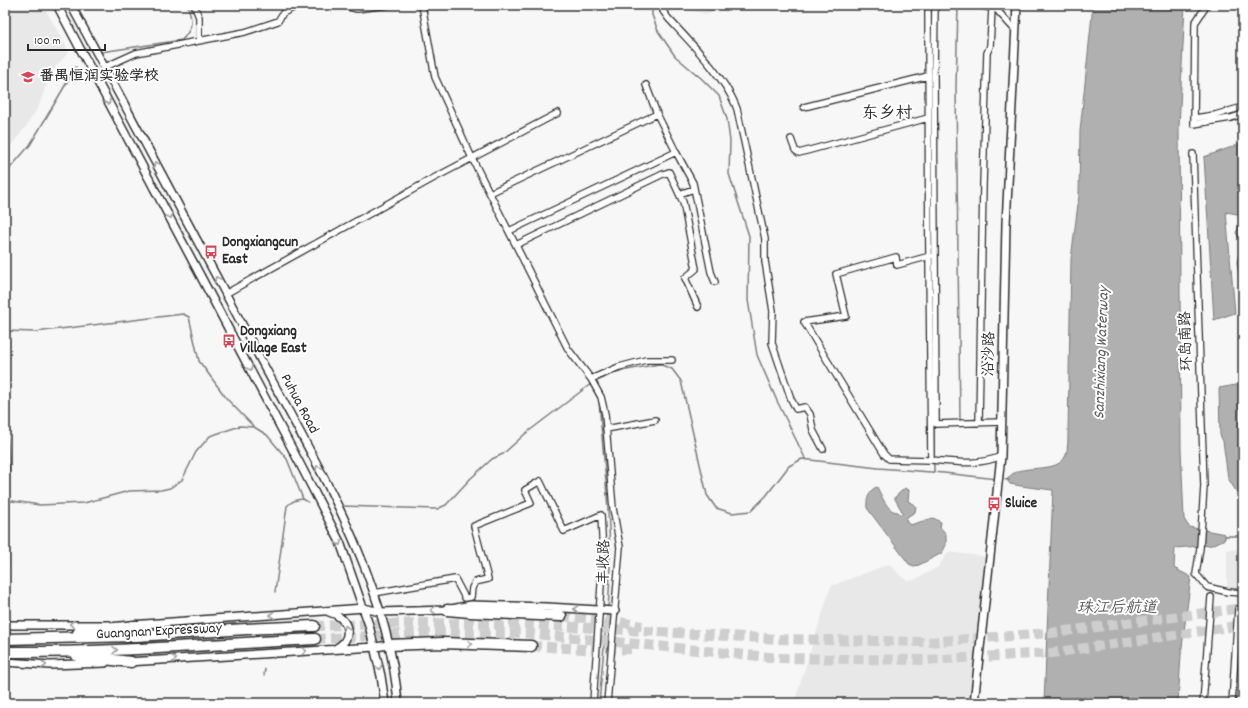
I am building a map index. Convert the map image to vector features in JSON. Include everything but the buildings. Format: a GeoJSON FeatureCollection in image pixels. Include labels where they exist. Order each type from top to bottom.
{"type":"FeatureCollection","features":[{"type":"Feature","properties":{"kind":"highway"},"geometry":{"type":"LineString","coordinates":[[447,610],[561,616]]}},
{"type":"Feature","properties":{"kind":"highway"},"geometry":{"type":"LineString","coordinates":[[51,638],[94,630],[136,626]]}},
{"type":"Feature","properties":{"kind":"highway","name":"Guangnan Expressway"},"geometry":{"type":"LineString","coordinates":[[5,639],[137,636],[314,626]]}},
{"type":"Feature","properties":{"kind":"highway","name":"Guangnan Expressway"},"geometry":{"type":"LineString","coordinates":[[5,652],[51,652],[315,639]]}},
{"type":"Feature","properties":{"kind":"highway"},"geometry":{"type":"LineString","coordinates":[[389,645],[442,643],[531,646]]}},
{"type":"Feature","properties":{"kind":"highway"},"geometry":{"type":"LineString","coordinates":[[51,652],[131,662]]}},
{"type":"Feature","properties":{"kind":"main road","name":"Puhua Road"},"geometry":{"type":"LineString","coordinates":[[57,5],[340,542],[364,608],[375,647],[381,676],[384,703]]}},
{"type":"Feature","properties":{"kind":"main road","name":"Puhua Road"},"geometry":{"type":"LineString","coordinates":[[71,5],[337,506],[363,562],[374,592],[389,645],[398,703]]}},
{"type":"Feature","properties":{"kind":"main road","name":"沿沙路"},"geometry":{"type":"LineString","coordinates":[[974,703],[1001,456],[1006,224],[1017,5]]}},
{"type":"Feature","properties":{"kind":"main road"},"geometry":{"type":"LineString","coordinates":[[5,625],[95,624],[136,626],[244,616],[326,612],[364,608],[380,612],[447,610],[471,606],[547,607],[615,611]]}},
{"type":"Feature","properties":{"kind":"main road"},"geometry":{"type":"LineString","coordinates":[[326,612],[333,613],[341,618],[348,630],[348,634],[344,642],[333,650]]}},
{"type":"Feature","properties":{"kind":"main road"},"geometry":{"type":"LineString","coordinates":[[5,662],[50,665],[131,662],[333,650],[389,645]]}},
{"type":"Feature","properties":{"kind":"street"},"geometry":{"type":"LineString","coordinates":[[194,5],[199,17],[200,41]]}},
{"type":"Feature","properties":{"kind":"street"},"geometry":{"type":"LineString","coordinates":[[103,64],[136,53],[245,32],[278,21],[283,13],[299,5]]}},
{"type":"Feature","properties":{"kind":"street"},"geometry":{"type":"LineString","coordinates":[[349,5],[349,7],[357,9],[387,5]]}},
{"type":"Feature","properties":{"kind":"street","name":"丰收路"},"geometry":{"type":"LineString","coordinates":[[422,5],[435,77],[472,158],[568,349],[591,379],[601,397],[605,414],[613,508],[620,547],[607,703]]}},
{"type":"Feature","properties":{"kind":"street"},"geometry":{"type":"LineString","coordinates":[[662,5],[663,11],[668,18],[702,56],[728,90],[736,104],[765,239],[765,261],[773,311],[772,343],[791,399],[796,409],[805,407],[810,414],[813,430],[822,449]]}},
{"type":"Feature","properties":{"kind":"street"},"geometry":{"type":"LineString","coordinates":[[928,5],[931,460]]}},
{"type":"Feature","properties":{"kind":"street"},"geometry":{"type":"LineString","coordinates":[[935,5],[936,424],[1002,422]]}},
{"type":"Feature","properties":{"kind":"street"},"geometry":{"type":"LineString","coordinates":[[978,5],[995,7],[1015,30]]}},
{"type":"Feature","properties":{"kind":"street"},"geometry":{"type":"LineString","coordinates":[[1207,5],[1194,23],[1194,124],[1231,118],[1243,114]]}},
{"type":"Feature","properties":{"kind":"street"},"geometry":{"type":"LineString","coordinates":[[979,423],[986,60],[990,46],[995,7]]}},
{"type":"Feature","properties":{"kind":"street"},"geometry":{"type":"LineString","coordinates":[[804,107],[928,76]]}},
{"type":"Feature","properties":{"kind":"street"},"geometry":{"type":"LineString","coordinates":[[646,85],[657,114],[693,183],[711,272],[715,282]]}},
{"type":"Feature","properties":{"kind":"street"},"geometry":{"type":"LineString","coordinates":[[1195,118],[1243,107]]}},
{"type":"Feature","properties":{"kind":"street"},"geometry":{"type":"LineString","coordinates":[[225,294],[425,182],[558,113]]}},
{"type":"Feature","properties":{"kind":"street"},"geometry":{"type":"LineString","coordinates":[[490,194],[657,114]]}},
{"type":"Feature","properties":{"kind":"street"},"geometry":{"type":"LineString","coordinates":[[791,139],[795,150],[799,153],[928,118]]}},
{"type":"Feature","properties":{"kind":"street"},"geometry":{"type":"LineString","coordinates":[[509,231],[676,152]]}},
{"type":"Feature","properties":{"kind":"street","name":"环岛南路"},"geometry":{"type":"LineString","coordinates":[[1193,154],[1204,486],[1200,548],[1196,574],[1207,587],[1228,592],[1243,593]]}},
{"type":"Feature","properties":{"kind":"street"},"geometry":{"type":"LineString","coordinates":[[516,245],[669,172],[683,202],[696,269],[685,278],[698,307]]}},
{"type":"Feature","properties":{"kind":"street"},"geometry":{"type":"LineString","coordinates":[[679,194],[694,188]]}},
{"type":"Feature","properties":{"kind":"street"},"geometry":{"type":"LineString","coordinates":[[930,256],[897,265],[896,257],[836,274],[846,316],[804,322],[884,454],[889,459],[957,462],[991,461],[1001,456]]}},
{"type":"Feature","properties":{"kind":"street"},"geometry":{"type":"LineString","coordinates":[[591,379],[618,367],[646,360],[672,360]]}},
{"type":"Feature","properties":{"kind":"street"},"geometry":{"type":"LineString","coordinates":[[606,429],[655,420]]}},
{"type":"Feature","properties":{"kind":"street"},"geometry":{"type":"LineString","coordinates":[[374,592],[455,579],[465,598],[471,597],[472,588],[475,582],[488,579],[474,526],[532,503],[525,490],[540,481],[564,532],[601,515],[603,556],[593,703]]}},
{"type":"Feature","properties":{"kind":"street"},"geometry":{"type":"LineString","coordinates":[[1204,703],[1211,597]]}},
{"type":"Feature","properties":{"kind":"street"},"geometry":{"type":"LineString","coordinates":[[1232,703],[1238,609],[1243,609]]}},
{"type":"Feature","properties":{"kind":"shaded area","name":"番禺恒润实验学校"},"geometry":{"type":"Polygon","coordinates":[[[5,5],[43,5],[69,52],[56,66],[45,88],[39,106],[25,128],[5,153],[5,5]]]}},
{"type":"Feature","properties":{"kind":"shaded area"},"geometry":{"type":"Polygon","coordinates":[[[667,5],[733,5],[733,6],[706,14],[667,5]]]}},
{"type":"Feature","properties":{"kind":"shaded area"},"geometry":{"type":"Polygon","coordinates":[[[691,5],[723,5],[712,10],[691,5]]]}},
{"type":"Feature","properties":{"kind":"shaded area"},"geometry":{"type":"Polygon","coordinates":[[[1243,549],[1243,589],[1227,589],[1227,550],[1243,549]]]}},
{"type":"Feature","properties":{"kind":"shaded area"},"geometry":{"type":"Polygon","coordinates":[[[948,552],[989,557],[974,703],[824,703],[795,700],[831,586],[889,564],[903,578],[908,581],[914,580],[938,567],[948,552]]]}},
{"type":"Feature","properties":{"kind":"water","name":"珠江后航道"},"geometry":{"type":"Polygon","coordinates":[[[1093,5],[1185,5],[1179,127],[1181,449],[1184,519],[1189,527],[1225,534],[1225,539],[1212,545],[1175,548],[1174,568],[1191,577],[1181,655],[1178,703],[1044,703],[1053,490],[1010,484],[1007,480],[1012,474],[1020,471],[1046,467],[1061,462],[1066,455],[1068,447],[1071,259],[1079,196],[1080,131],[1093,5]]]}},
{"type":"Feature","properties":{"kind":"water"},"geometry":{"type":"Polygon","coordinates":[[[1243,143],[1243,181],[1241,184],[1243,215],[1226,212],[1235,313],[1214,320],[1204,157],[1243,143]]]}},
{"type":"Feature","properties":{"kind":"water"},"geometry":{"type":"Polygon","coordinates":[[[1243,217],[1243,302],[1237,262],[1242,242],[1236,233],[1243,217]]]}},
{"type":"Feature","properties":{"kind":"water"},"geometry":{"type":"Polygon","coordinates":[[[1236,385],[1243,386],[1243,503],[1228,478],[1223,441],[1220,435],[1219,388],[1236,385]]]}},
{"type":"Feature","properties":{"kind":"water"},"geometry":{"type":"Polygon","coordinates":[[[877,487],[888,506],[901,515],[903,513],[895,497],[905,488],[909,490],[908,501],[916,506],[915,512],[907,517],[906,521],[910,525],[933,518],[941,522],[940,527],[946,534],[946,545],[942,553],[919,565],[914,566],[909,564],[867,508],[869,495],[874,488],[877,487]]]}},
{"type":"Feature","properties":{"kind":"waterway"},"geometry":{"type":"LineString","coordinates":[[101,52],[182,40],[189,31],[191,24],[188,5]]}},
{"type":"Feature","properties":{"kind":"waterway"},"geometry":{"type":"LineString","coordinates":[[649,5],[652,5],[652,15],[658,31],[675,56],[719,96],[727,119],[730,141],[729,174],[749,236],[748,300],[757,355],[777,401],[806,460]]}},
{"type":"Feature","properties":{"kind":"waterway"},"geometry":{"type":"LineString","coordinates":[[931,5],[931,71]]}},
{"type":"Feature","properties":{"kind":"waterway"},"geometry":{"type":"LineString","coordinates":[[958,5],[956,87],[960,421]]}},
{"type":"Feature","properties":{"kind":"waterway"},"geometry":{"type":"LineString","coordinates":[[5,174],[30,145],[76,67]]}},
{"type":"Feature","properties":{"kind":"waterway"},"geometry":{"type":"LineString","coordinates":[[5,331],[35,332],[183,314],[189,317],[199,361],[227,399],[254,427]]}},
{"type":"Feature","properties":{"kind":"waterway"},"geometry":{"type":"LineString","coordinates":[[595,382],[616,372],[659,364],[672,369],[681,381],[707,495],[716,508],[732,513],[751,511],[766,496],[789,466],[802,459],[997,479]]}},
{"type":"Feature","properties":{"kind":"waterway"},"geometry":{"type":"LineString","coordinates":[[342,506],[437,509],[446,505],[470,479],[492,459],[503,454],[525,434],[592,383]]}},
{"type":"Feature","properties":{"kind":"waterway"},"geometry":{"type":"LineString","coordinates":[[590,384],[599,400],[606,478],[610,556],[608,608]]}},
{"type":"Feature","properties":{"kind":"waterway"},"geometry":{"type":"LineString","coordinates":[[5,401],[9,462],[8,565],[5,571]]}},
{"type":"Feature","properties":{"kind":"waterway"},"geometry":{"type":"LineString","coordinates":[[934,425],[934,458]]}},
{"type":"Feature","properties":{"kind":"waterway"},"geometry":{"type":"LineString","coordinates":[[5,500],[40,505],[84,503],[129,491],[161,490],[170,488],[182,480],[196,452],[210,436],[240,426],[254,427],[267,435],[287,459],[303,499],[308,502]]}},
{"type":"Feature","properties":{"kind":"waterway"},"geometry":{"type":"LineString","coordinates":[[934,464],[934,472]]}},
{"type":"Feature","properties":{"kind":"waterway"},"geometry":{"type":"LineString","coordinates":[[1000,479],[1009,480]]}},
{"type":"Feature","properties":{"kind":"waterway"},"geometry":{"type":"LineString","coordinates":[[275,592],[287,506],[298,499],[303,499]]}},
{"type":"Feature","properties":{"kind":"waterway"},"geometry":{"type":"LineString","coordinates":[[1225,536],[1243,536]]}},
{"type":"Feature","properties":{"kind":"waterway"},"geometry":{"type":"LineString","coordinates":[[599,703],[607,613]]}},
{"type":"Feature","properties":{"kind":"waterway"},"geometry":{"type":"LineString","coordinates":[[264,675],[265,669]]}},
{"type":"Feature","properties":{"kind":"tunnel"},"geometry":{"type":"LineString","coordinates":[[314,626],[420,623],[525,624],[779,639],[927,642],[1050,633],[1243,608]]}},
{"type":"Feature","properties":{"kind":"tunnel"},"geometry":{"type":"LineString","coordinates":[[561,616],[609,620],[642,626]]}},
{"type":"Feature","properties":{"kind":"tunnel"},"geometry":{"type":"LineString","coordinates":[[315,639],[419,633],[525,633],[778,658],[926,660],[1051,653],[1243,625]]}},
{"type":"Feature","properties":{"kind":"tunnel"},"geometry":{"type":"LineString","coordinates":[[531,646],[601,650],[633,649]]}},
{"type":"Feature","properties":{"kind":"place","name":"番禺恒润实验学校"},"geometry":{"type":"Point","coordinates":[28,77]}},
{"type":"Feature","properties":{"kind":"place","name":"Dongxiangcun East"},"geometry":{"type":"Point","coordinates":[211,252]}},
{"type":"Feature","properties":{"kind":"place","name":"Dongxiang Village East"},"geometry":{"type":"Point","coordinates":[229,341]}},
{"type":"Feature","properties":{"kind":"place","name":"Sluice"},"geometry":{"type":"Point","coordinates":[994,504]}},
{"type":"Feature","properties":{"kind":"district","name":"东乡村"},"geometry":{"type":"Point","coordinates":[887,115]}},
{"type":"Feature","properties":{"kind":"water label","name":"Sanzhixiang Waterway"},"geometry":{"type":"Point","coordinates":[1102,353]}}]}
